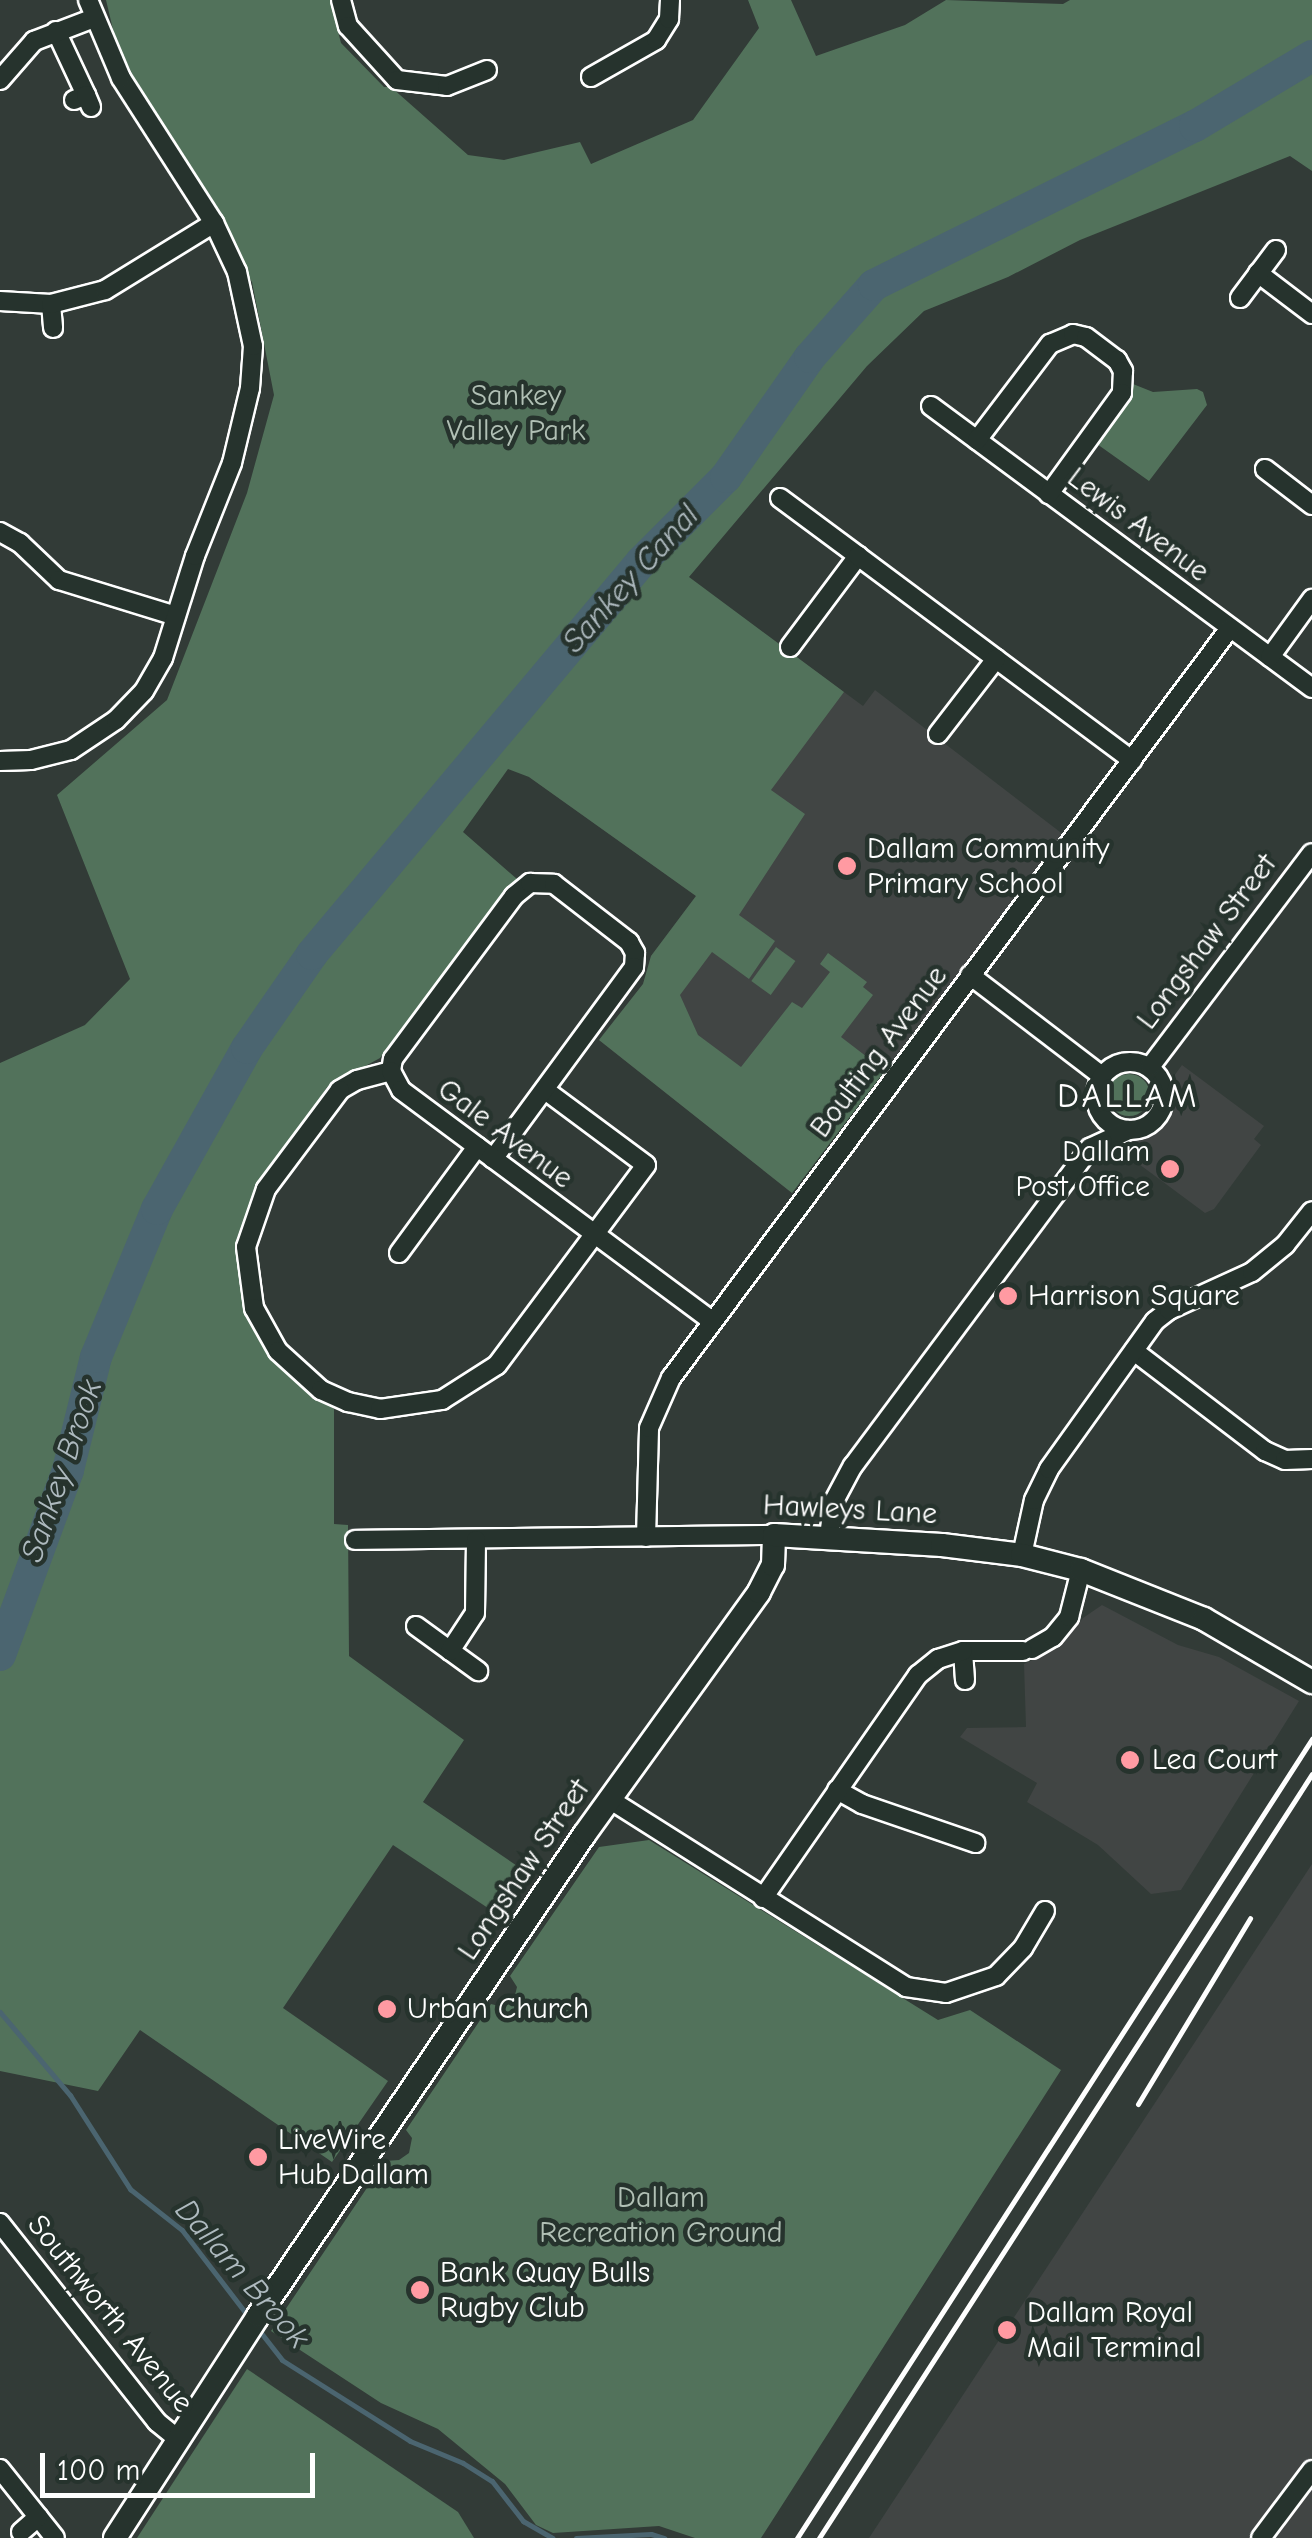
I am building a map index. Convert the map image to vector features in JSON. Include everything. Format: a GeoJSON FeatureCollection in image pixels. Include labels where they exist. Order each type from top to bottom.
{"type":"FeatureCollection","features":[{"type":"Feature","properties":{"kind":"street"},"geometry":{"type":"LineString","coordinates":[[341,0],[348,26],[397,80],[446,86],[487,70]]}},
{"type":"Feature","properties":{"kind":"street"},"geometry":{"type":"LineString","coordinates":[[591,76],[656,40],[669,19],[670,0]]}},
{"type":"Feature","properties":{"kind":"street"},"geometry":{"type":"LineString","coordinates":[[0,80],[24,48],[91,9],[121,78],[214,223],[247,306],[252,346],[250,388],[232,463],[154,675],[116,720],[71,750],[31,760],[0,761]]}},
{"type":"Feature","properties":{"kind":"street"},"geometry":{"type":"LineString","coordinates":[[56,32],[84,101]]}},
{"type":"Feature","properties":{"kind":"street"},"geometry":{"type":"LineString","coordinates":[[0,301],[50,304],[104,290],[214,223]]}},
{"type":"Feature","properties":{"kind":"street"},"geometry":{"type":"LineString","coordinates":[[1240,298],[1276,250]]}},
{"type":"Feature","properties":{"kind":"street"},"geometry":{"type":"LineString","coordinates":[[1258,274],[1312,314]]}},
{"type":"Feature","properties":{"kind":"street"},"geometry":{"type":"LineString","coordinates":[[50,304],[54,328]]}},
{"type":"Feature","properties":{"kind":"street"},"geometry":{"type":"LineString","coordinates":[[976,440],[1050,344],[1073,334],[1086,337],[1117,360],[1124,382],[1122,393],[1049,494]]}},
{"type":"Feature","properties":{"kind":"street","name":"Lewis Avenue"},"geometry":{"type":"LineString","coordinates":[[931,406],[1312,688]]}},
{"type":"Feature","properties":{"kind":"street"},"geometry":{"type":"LineString","coordinates":[[1265,469],[1312,505]]}},
{"type":"Feature","properties":{"kind":"street"},"geometry":{"type":"LineString","coordinates":[[780,498],[1132,760]]}},
{"type":"Feature","properties":{"kind":"street"},"geometry":{"type":"LineString","coordinates":[[0,532],[20,542],[58,580],[176,616]]}},
{"type":"Feature","properties":{"kind":"street"},"geometry":{"type":"LineString","coordinates":[[790,647],[858,556]]}},
{"type":"Feature","properties":{"kind":"street"},"geometry":{"type":"LineString","coordinates":[[1270,657],[1312,599]]}},
{"type":"Feature","properties":{"kind":"street","name":"Boulting Avenue"},"geometry":{"type":"LineString","coordinates":[[646,1537],[652,1415],[662,1390],[1230,628]]}},
{"type":"Feature","properties":{"kind":"street"},"geometry":{"type":"LineString","coordinates":[[938,734],[996,659]]}},
{"type":"Feature","properties":{"kind":"street","name":"Longshaw Street"},"geometry":{"type":"LineString","coordinates":[[1150,1068],[1312,853]]}},
{"type":"Feature","properties":{"kind":"street"},"geometry":{"type":"LineString","coordinates":[[493,1159],[634,966],[635,953],[629,942],[554,884],[541,881],[530,882],[514,896],[393,1059],[391,1071],[357,1080],[340,1090],[266,1189],[249,1228],[245,1267],[254,1308],[271,1340],[298,1373],[348,1402],[380,1408],[424,1405],[463,1391],[497,1365],[594,1235]]}},
{"type":"Feature","properties":{"kind":"street"},"geometry":{"type":"LineString","coordinates":[[970,975],[1102,1076]]}},
{"type":"Feature","properties":{"kind":"street"},"geometry":{"type":"LineString","coordinates":[[829,1536],[834,1502],[853,1466],[1090,1148],[1150,1124],[1163,1106],[1162,1084],[1150,1068],[1119,1063],[1102,1076],[1090,1148]]}},
{"type":"Feature","properties":{"kind":"street","name":"Gale Avenue"},"geometry":{"type":"LineString","coordinates":[[391,1071],[402,1090],[712,1321]]}},
{"type":"Feature","properties":{"kind":"street","name":"Gale Avenue"},"geometry":{"type":"LineString","coordinates":[[545,1090],[646,1164],[594,1235]]}},
{"type":"Feature","properties":{"kind":"street"},"geometry":{"type":"LineString","coordinates":[[1096,1104],[1108,1123],[1129,1130]]}},
{"type":"Feature","properties":{"kind":"street"},"geometry":{"type":"LineString","coordinates":[[399,1253],[477,1148]]}},
{"type":"Feature","properties":{"kind":"street"},"geometry":{"type":"LineString","coordinates":[[1022,1555],[1034,1500],[1048,1469],[1134,1351],[1169,1310],[1225,1288],[1272,1258],[1312,1210]]}},
{"type":"Feature","properties":{"kind":"street"},"geometry":{"type":"LineString","coordinates":[[1134,1351],[1265,1450],[1284,1460],[1312,1459]]}},
{"type":"Feature","properties":{"kind":"street","name":"Longshaw Street"},"geometry":{"type":"LineString","coordinates":[[115,2538],[264,2307],[609,1799],[760,1592],[772,1566],[774,1535]]}},
{"type":"Feature","properties":{"kind":"street","name":"Hawleys Lane"},"geometry":{"type":"LineString","coordinates":[[356,1540],[829,1536],[1022,1555],[1080,1570],[1204,1619],[1312,1682]]}},
{"type":"Feature","properties":{"kind":"street"},"geometry":{"type":"LineString","coordinates":[[450,1651],[475,1613],[476,1540]]}},
{"type":"Feature","properties":{"kind":"street"},"geometry":{"type":"LineString","coordinates":[[762,1898],[918,1675],[938,1659],[964,1651],[1028,1650],[1053,1637],[1069,1616],[1080,1570]]}},
{"type":"Feature","properties":{"kind":"street"},"geometry":{"type":"LineString","coordinates":[[416,1626],[478,1671]]}},
{"type":"Feature","properties":{"kind":"street"},"geometry":{"type":"LineString","coordinates":[[964,1651],[965,1680]]}},
{"type":"Feature","properties":{"kind":"street"},"geometry":{"type":"LineString","coordinates":[[837,1790],[862,1804],[975,1843]]}},
{"type":"Feature","properties":{"kind":"street"},"geometry":{"type":"LineString","coordinates":[[609,1799],[906,1987],[946,1994],[983,1983],[1006,1968],[1045,1911]]}},
{"type":"Feature","properties":{"kind":"street","name":"Southworth Avenue"},"geometry":{"type":"LineString","coordinates":[[0,2223],[156,2422],[178,2439]]}},
{"type":"Feature","properties":{"kind":"street"},"geometry":{"type":"LineString","coordinates":[[0,2469],[54,2538]]}},
{"type":"Feature","properties":{"kind":"street"},"geometry":{"type":"LineString","coordinates":[[1261,2538],[1312,2470]]}},
{"type":"Feature","properties":{"kind":"street"},"geometry":{"type":"LineString","coordinates":[[21,2532],[38,2517]]}},
{"type":"Feature","properties":{"kind":"shaded area","name":"Dallam Community Primary School"},"geometry":{"type":"Polygon","coordinates":[[[689,578],[863,706],[875,690],[1064,835],[792,1193],[599,1040],[643,984],[651,956],[696,896],[529,777],[689,578]]]}},
{"type":"Feature","properties":{"kind":"shaded area"},"geometry":{"type":"Polygon","coordinates":[[[1182,1065],[1264,1126],[1254,1139],[1261,1145],[1214,1209],[1205,1213],[1120,1150],[1182,1065]]]}},
{"type":"Feature","properties":{"kind":"shaded area","name":"Lea Court"},"geometry":{"type":"Polygon","coordinates":[[[1102,1605],[1178,1645],[1219,1657],[1299,1701],[1181,1890],[1151,1894],[1098,1845],[1027,1802],[1037,1783],[960,1737],[967,1728],[1026,1727],[1024,1664],[1060,1647],[1083,1618],[1102,1605]]]}},
{"type":"Feature","properties":{"kind":"shaded area"},"geometry":{"type":"Polygon","coordinates":[[[1312,1864],[1312,2538],[869,2538],[1312,1864]]]}},
{"type":"Feature","properties":{"kind":"green space","name":"Sankey Valley Park"},"geometry":{"type":"Polygon","coordinates":[[[106,0],[330,0],[341,43],[384,87],[391,87],[468,155],[504,160],[580,142],[591,164],[693,120],[759,28],[748,0],[791,0],[816,56],[905,25],[946,0],[1063,4],[1070,0],[1312,0],[1312,171],[1290,156],[1080,240],[1008,277],[924,311],[867,366],[689,577],[844,692],[771,790],[805,814],[739,915],[775,941],[749,979],[712,952],[680,995],[698,1035],[741,1067],[792,1002],[802,1008],[830,972],[820,964],[828,953],[867,982],[863,987],[873,995],[841,1037],[871,1060],[882,1059],[890,1064],[792,1193],[599,1040],[643,984],[651,956],[696,896],[529,777],[508,769],[463,832],[517,879],[380,1058],[327,1087],[250,1208],[238,1254],[251,1323],[279,1365],[334,1409],[334,1524],[348,1525],[349,1656],[464,1740],[423,1802],[529,1874],[500,1916],[393,1845],[283,2008],[388,2081],[332,2162],[140,2030],[98,2091],[0,2071],[0,1063],[85,1025],[130,979],[57,795],[167,700],[247,493],[274,395],[252,282],[173,160],[115,38],[106,0]]]}},
{"type":"Feature","properties":{"kind":"green space"},"geometry":{"type":"Polygon","coordinates":[[[1133,384],[1153,392],[1197,389],[1203,392],[1207,405],[1149,481],[1097,444],[1127,400],[1133,384]]]}},
{"type":"Feature","properties":{"kind":"green space"},"geometry":{"type":"Polygon","coordinates":[[[776,947],[795,961],[771,995],[751,981],[776,947]]]}},
{"type":"Feature","properties":{"kind":"green space"},"geometry":{"type":"Polygon","coordinates":[[[1129,1074],[1144,1080],[1150,1095],[1144,1110],[1129,1116],[1114,1110],[1108,1095],[1114,1080],[1129,1074]]]}},
{"type":"Feature","properties":{"kind":"green space","name":"Dallam Recreation Ground"},"geometry":{"type":"Polygon","coordinates":[[[649,1840],[938,2020],[970,2010],[1061,2070],[761,2538],[695,2538],[659,2526],[553,2533],[536,2525],[505,2484],[438,2429],[381,2403],[271,2331],[385,2161],[399,2160],[409,2153],[412,2138],[406,2130],[491,2004],[503,2007],[514,1999],[517,1987],[510,1976],[599,1847],[649,1840]]]}},
{"type":"Feature","properties":{"kind":"green space"},"geometry":{"type":"Polygon","coordinates":[[[247,2369],[458,2512],[474,2538],[137,2538],[247,2369]]]}},
{"type":"Feature","properties":{"kind":"waterway","name":"Sankey Canal"},"geometry":{"type":"LineString","coordinates":[[0,1655],[68,1470],[96,1357],[157,1209],[247,1048],[312,954],[642,561],[726,477],[810,357],[874,285],[1195,126],[1312,56]]}},
{"type":"Feature","properties":{"kind":"waterway","name":"Dallam Brook"},"geometry":{"type":"LineString","coordinates":[[0,2012],[70,2095],[130,2189],[182,2230],[248,2316]]}},
{"type":"Feature","properties":{"kind":"waterway","name":"Dallam Brook"},"geometry":{"type":"LineString","coordinates":[[258,2329],[282,2360],[410,2441],[463,2463],[492,2481],[523,2521],[552,2538]]}},
{"type":"Feature","properties":{"kind":"waterway","name":"Dallam Brook"},"geometry":{"type":"LineString","coordinates":[[576,2538],[651,2534],[664,2538]]}},
{"type":"Feature","properties":{"kind":"railway"},"geometry":{"type":"LineString","coordinates":[[797,2538],[1312,1739]]}},
{"type":"Feature","properties":{"kind":"railway"},"geometry":{"type":"LineString","coordinates":[[819,2538],[1312,1774]]}},
{"type":"Feature","properties":{"kind":"railway"},"geometry":{"type":"LineString","coordinates":[[1138,2104],[1250,1918]]}},
{"type":"Feature","properties":{"kind":"place","name":"Dallam Community Primary School"},"geometry":{"type":"Point","coordinates":[847,866]}},
{"type":"Feature","properties":{"kind":"place","name":"Dallam Post Office"},"geometry":{"type":"Point","coordinates":[1170,1169]}},
{"type":"Feature","properties":{"kind":"place","name":"Harrison Square"},"geometry":{"type":"Point","coordinates":[1008,1296]}},
{"type":"Feature","properties":{"kind":"place","name":"Lea Court"},"geometry":{"type":"Point","coordinates":[1130,1760]}},
{"type":"Feature","properties":{"kind":"place","name":"Urban Church"},"geometry":{"type":"Point","coordinates":[387,2009]}},
{"type":"Feature","properties":{"kind":"place","name":"LiveWire Hub Dallam"},"geometry":{"type":"Point","coordinates":[258,2157]}},
{"type":"Feature","properties":{"kind":"place","name":"Bank Quay Bulls Rugby Club"},"geometry":{"type":"Point","coordinates":[420,2290]}},
{"type":"Feature","properties":{"kind":"place","name":"Dallam Royal Mail Terminal"},"geometry":{"type":"Point","coordinates":[1007,2330]}},
{"type":"Feature","properties":{"kind":"district","name":"DALLAM"},"geometry":{"type":"Point","coordinates":[1128,1096]}},
{"type":"Feature","properties":{"kind":"water label","name":"Sankey Brook"},"geometry":{"type":"Point","coordinates":[62,1471]}}]}
